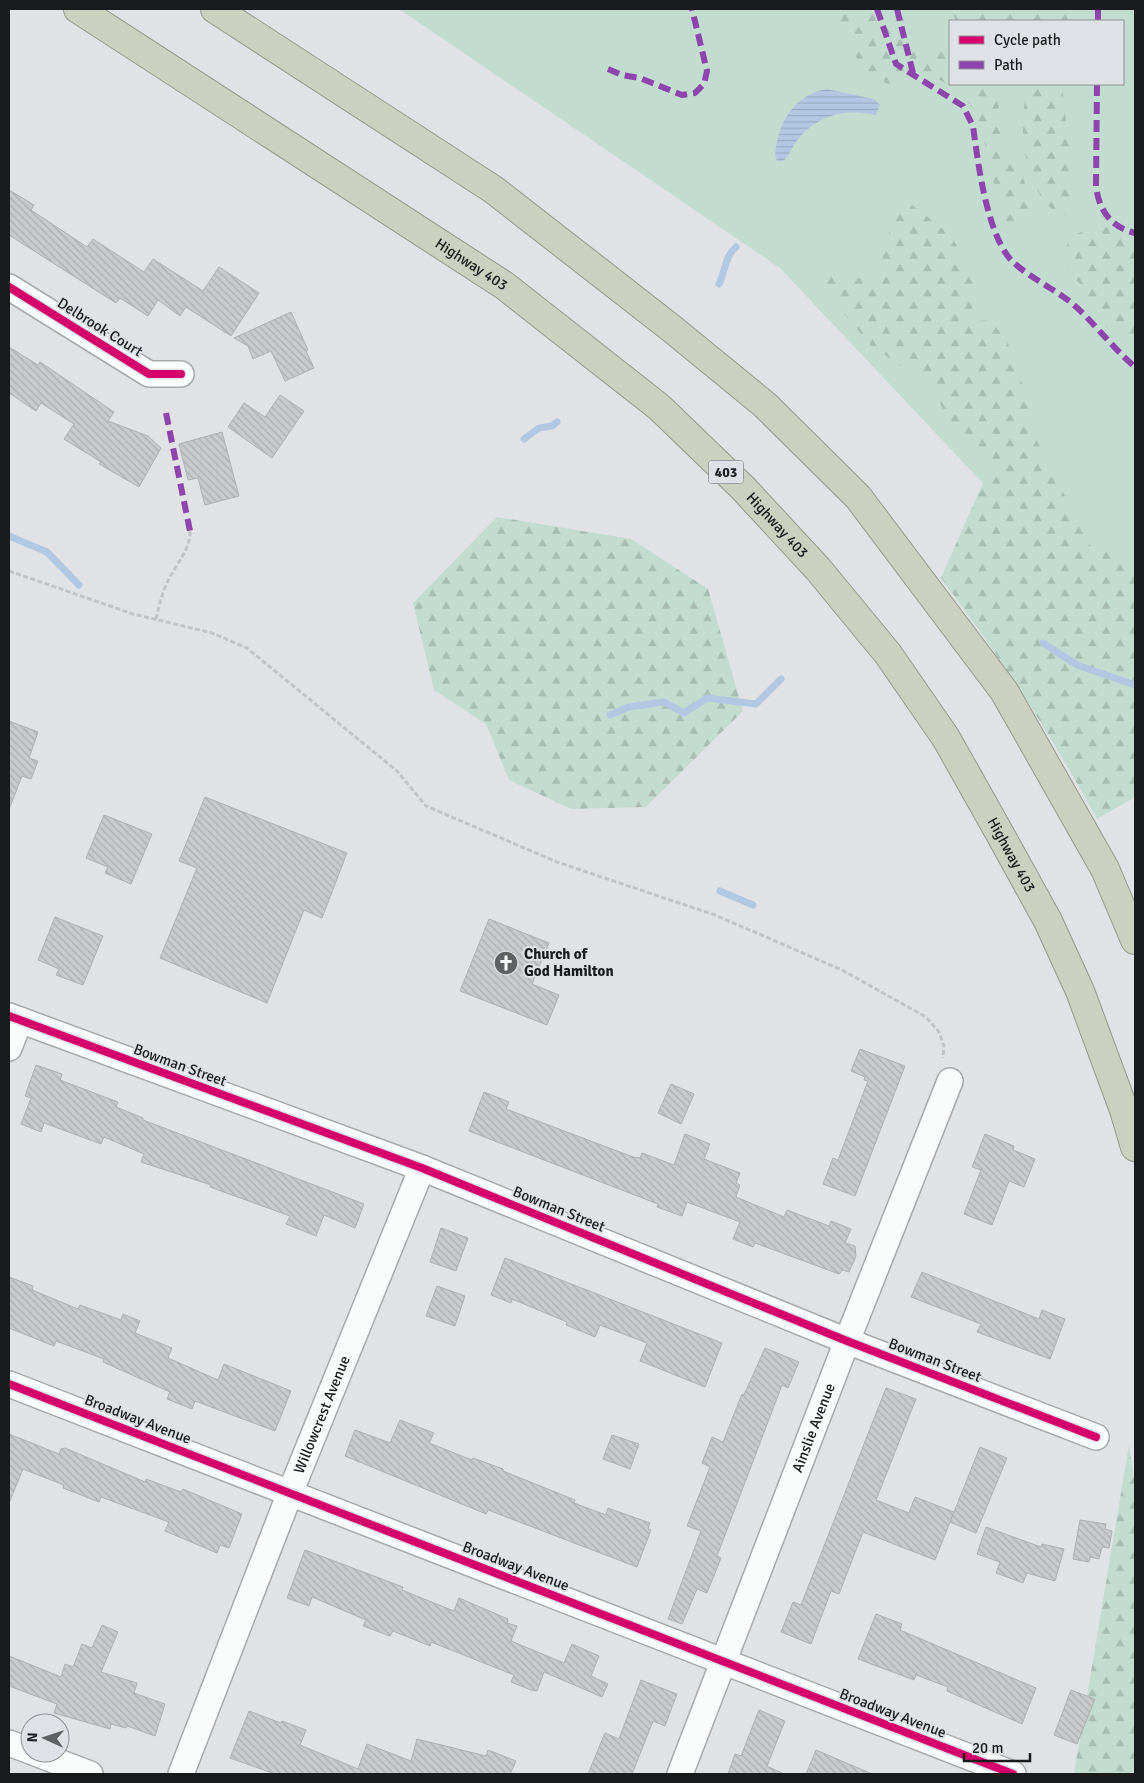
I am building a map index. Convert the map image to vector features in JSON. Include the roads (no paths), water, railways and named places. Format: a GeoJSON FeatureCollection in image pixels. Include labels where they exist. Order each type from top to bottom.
{"type":"FeatureCollection","features":[{"type":"Feature","properties":{"kind":"highway","name":"Highway 403"},"geometry":{"type":"LineString","coordinates":[[78,9],[505,286],[659,407],[762,508],[818,569],[888,654],[946,738],[1048,921],[1080,991],[1124,1110],[1135,1147]]}},
{"type":"Feature","properties":{"kind":"highway"},"geometry":{"type":"LineString","coordinates":[[215,9],[494,190],[671,328],[765,405],[858,498],[1004,692],[1105,869],[1135,940]]}},
{"type":"Feature","properties":{"kind":"street","name":"Delbrook Court"},"geometry":{"type":"LineString","coordinates":[[9,287],[149,374],[182,374]]}},
{"type":"Feature","properties":{"kind":"street"},"geometry":{"type":"LineString","coordinates":[[9,1048],[14,1018]]}},
{"type":"Feature","properties":{"kind":"street","name":"Bowman Street"},"geometry":{"type":"LineString","coordinates":[[14,1018],[422,1168],[847,1341],[1096,1436]]}},
{"type":"Feature","properties":{"kind":"street","name":"Ainslie Avenue"},"geometry":{"type":"LineString","coordinates":[[680,1774],[847,1341],[947,1071]]}},
{"type":"Feature","properties":{"kind":"street","name":"Willowcrest Avenue"},"geometry":{"type":"LineString","coordinates":[[181,1774],[290,1493],[422,1168]]}},
{"type":"Feature","properties":{"kind":"street","name":"Broadway Avenue"},"geometry":{"type":"LineString","coordinates":[[9,1384],[1013,1774]]}},
{"type":"Feature","properties":{"kind":"street"},"geometry":{"type":"LineString","coordinates":[[61,1763],[90,1774]]}},
{"type":"Feature","properties":{"kind":"water"},"geometry":{"type":"Polygon","coordinates":[[[827,89],[874,99],[880,105],[876,115],[853,112],[842,113],[822,120],[812,125],[804,133],[783,161],[777,161],[775,154],[779,132],[788,114],[808,95],[827,89]]]}},
{"type":"Feature","properties":{"kind":"waterway"},"geometry":{"type":"LineString","coordinates":[[719,284],[727,260],[736,247]]}},
{"type":"Feature","properties":{"kind":"waterway"},"geometry":{"type":"LineString","coordinates":[[524,439],[539,428],[552,426],[557,422]]}},
{"type":"Feature","properties":{"kind":"waterway"},"geometry":{"type":"LineString","coordinates":[[9,536],[47,552],[79,585]]}},
{"type":"Feature","properties":{"kind":"waterway"},"geometry":{"type":"LineString","coordinates":[[1043,643],[1077,665],[1135,685]]}},
{"type":"Feature","properties":{"kind":"waterway"},"geometry":{"type":"LineString","coordinates":[[610,715],[629,707],[664,702],[684,713],[707,698],[756,704],[781,679]]}},
{"type":"Feature","properties":{"kind":"waterway"},"geometry":{"type":"LineString","coordinates":[[720,891],[753,905]]}},
{"type":"Feature","properties":{"kind":"place","name":"Church of God Hamilton"},"geometry":{"type":"Point","coordinates":[506,963]}}]}
